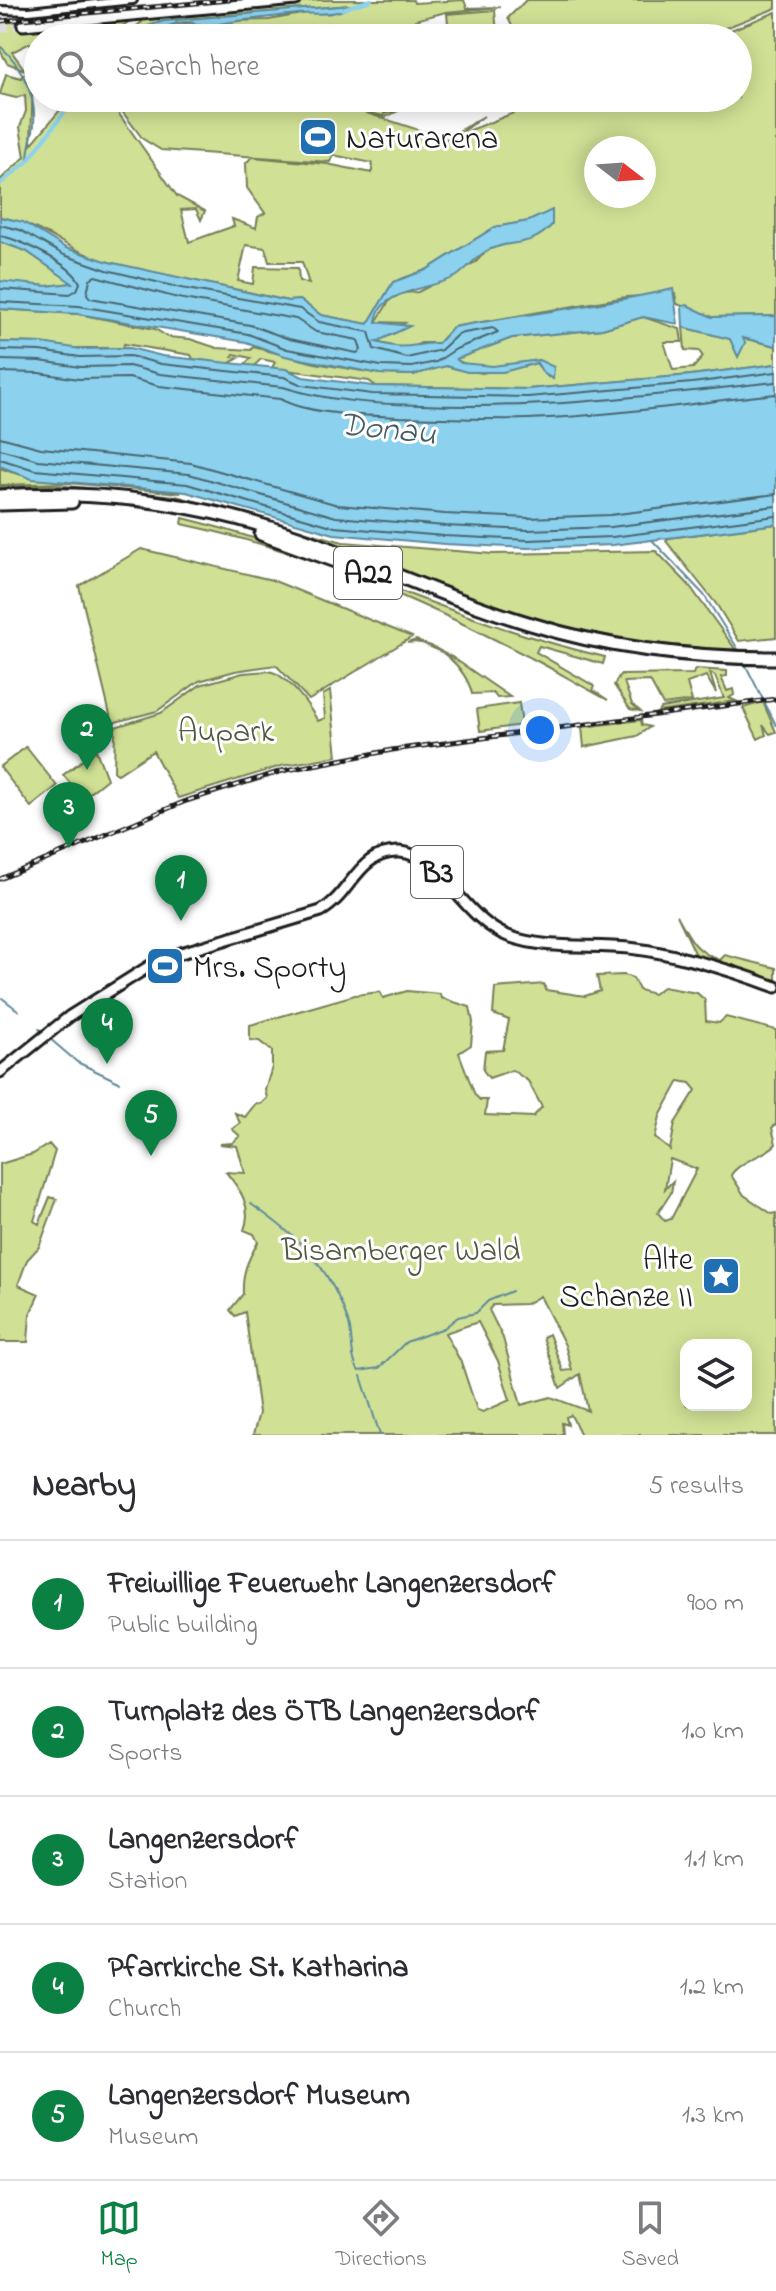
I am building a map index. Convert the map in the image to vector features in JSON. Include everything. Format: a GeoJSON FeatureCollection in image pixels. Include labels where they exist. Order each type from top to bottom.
{"type":"FeatureCollection","features":[{"type":"Feature","properties":{"kind":"highway","name":"A22"},"geometry":{"type":"LineString","coordinates":[[0,496],[103,495],[203,510],[297,537],[532,625],[620,646],[732,661]]}},
{"type":"Feature","properties":{"kind":"highway","name":"A22"},"geometry":{"type":"LineString","coordinates":[[0,504],[101,503],[201,517],[294,545],[492,620],[555,639],[628,655],[755,662],[776,666]]}},
{"type":"Feature","properties":{"kind":"highway","name":"A22"},"geometry":{"type":"LineString","coordinates":[[755,662],[776,658]]}},
{"type":"Feature","properties":{"kind":"main road"},"geometry":{"type":"LineString","coordinates":[[34,24],[296,0]]}},
{"type":"Feature","properties":{"kind":"main road","name":"B3"},"geometry":{"type":"LineString","coordinates":[[0,1072],[70,1016],[173,954],[321,911],[333,903],[368,861],[384,854],[403,852],[430,864],[479,921],[512,938],[667,954],[721,967],[776,987]]}},
{"type":"Feature","properties":{"kind":"street"},"geometry":{"type":"LineString","coordinates":[[0,10],[29,11],[133,0]]}},
{"type":"Feature","properties":{"kind":"green space"},"geometry":{"type":"Polygon","coordinates":[[[247,0],[128,19],[130,21],[125,24],[24,24],[24,46],[12,52],[24,70],[7,63],[0,50],[0,23],[247,0]]]}},
{"type":"Feature","properties":{"kind":"green space"},"geometry":{"type":"Polygon","coordinates":[[[318,0],[413,0],[414,3],[464,0],[467,8],[501,7],[446,12],[415,20],[414,24],[215,24],[269,20],[350,5],[157,24],[139,24],[141,17],[318,0]]]}},
{"type":"Feature","properties":{"kind":"green space"},"geometry":{"type":"Polygon","coordinates":[[[526,0],[776,0],[776,8],[735,24],[511,24],[508,18],[526,0]]]}},
{"type":"Feature","properties":{"kind":"green space"},"geometry":{"type":"Polygon","coordinates":[[[495,10],[496,24],[447,24],[447,14],[495,10]]]}},
{"type":"Feature","properties":{"kind":"green space"},"geometry":{"type":"Polygon","coordinates":[[[776,12],[776,316],[712,317],[677,304],[675,294],[667,291],[659,295],[626,297],[453,327],[438,343],[421,343],[406,350],[376,342],[405,323],[376,322],[390,300],[402,293],[418,292],[476,262],[486,251],[552,211],[529,221],[495,227],[426,270],[393,282],[368,324],[321,315],[300,300],[288,301],[108,262],[28,225],[0,217],[0,180],[25,157],[20,127],[26,112],[32,112],[31,145],[58,112],[118,112],[177,196],[205,211],[201,220],[196,209],[181,210],[189,242],[234,226],[232,219],[256,228],[258,217],[265,213],[247,188],[246,163],[252,157],[327,164],[372,173],[372,163],[333,155],[330,162],[161,150],[143,139],[123,112],[363,112],[446,139],[484,116],[458,135],[516,112],[752,112],[752,24],[746,24],[776,12]],[[246,245],[238,281],[253,284],[255,267],[298,268],[299,281],[309,284],[302,262],[269,262],[265,248],[246,245]]]}},
{"type":"Feature","properties":{"kind":"green space"},"geometry":{"type":"Polygon","coordinates":[[[6,74],[21,78],[24,74],[24,95],[16,98],[0,94],[6,74]]]}},
{"type":"Feature","properties":{"kind":"green space"},"geometry":{"type":"Polygon","coordinates":[[[367,112],[384,114],[396,112],[386,117],[367,112]]]}},
{"type":"Feature","properties":{"kind":"green space"},"geometry":{"type":"Polygon","coordinates":[[[0,242],[26,251],[73,283],[47,286],[0,282],[0,242]]]}},
{"type":"Feature","properties":{"kind":"green space"},"geometry":{"type":"Polygon","coordinates":[[[0,309],[78,314],[155,329],[168,337],[190,339],[217,348],[251,350],[253,347],[315,363],[380,374],[413,375],[445,366],[482,373],[536,363],[549,378],[539,360],[484,366],[456,359],[512,338],[602,329],[643,317],[680,329],[682,342],[664,342],[673,370],[693,368],[703,357],[699,351],[685,350],[683,327],[730,339],[738,356],[742,338],[776,346],[776,364],[691,375],[528,389],[376,386],[369,381],[272,368],[275,362],[261,359],[253,367],[243,366],[251,358],[234,354],[232,357],[239,358],[228,364],[124,344],[123,348],[63,348],[41,343],[0,342],[0,309]]]}},
{"type":"Feature","properties":{"kind":"green space"},"geometry":{"type":"Polygon","coordinates":[[[0,468],[44,479],[136,485],[181,493],[68,483],[0,485],[0,468]]]}},
{"type":"Feature","properties":{"kind":"green space"},"geometry":{"type":"Polygon","coordinates":[[[54,485],[176,496],[343,542],[493,554],[656,551],[689,585],[738,653],[653,646],[568,630],[164,498],[77,489],[0,491],[0,487],[54,485]]]}},
{"type":"Feature","properties":{"kind":"green space"},"geometry":{"type":"Polygon","coordinates":[[[183,518],[290,550],[498,626],[605,657],[603,664],[539,646],[536,652],[594,686],[593,690],[608,700],[543,664],[406,598],[273,548],[182,524],[183,518]]]}},
{"type":"Feature","properties":{"kind":"green space"},"geometry":{"type":"Polygon","coordinates":[[[776,524],[776,637],[739,641],[717,605],[666,541],[669,538],[776,524]]]}},
{"type":"Feature","properties":{"kind":"green space"},"geometry":{"type":"Polygon","coordinates":[[[141,549],[272,580],[412,637],[309,700],[276,665],[235,671],[199,681],[157,711],[112,723],[79,586],[141,549]]]}},
{"type":"Feature","properties":{"kind":"green space"},"geometry":{"type":"Polygon","coordinates":[[[441,652],[510,697],[497,698],[493,693],[472,694],[457,665],[441,652]]]}},
{"type":"Feature","properties":{"kind":"green space"},"geometry":{"type":"Polygon","coordinates":[[[695,669],[727,671],[727,676],[721,677],[727,691],[733,689],[734,695],[729,698],[736,701],[658,712],[661,708],[724,698],[715,676],[710,673],[716,693],[706,676],[687,683],[692,701],[663,705],[650,681],[624,682],[632,704],[640,711],[630,709],[614,685],[620,675],[693,674],[695,669]]]}},
{"type":"Feature","properties":{"kind":"green space","name":"Aupark"},"geometry":{"type":"Polygon","coordinates":[[[269,671],[290,685],[318,721],[325,718],[323,695],[330,691],[337,756],[281,766],[178,798],[153,751],[118,774],[114,772],[115,727],[161,713],[200,685],[243,673],[269,671]]]}},
{"type":"Feature","properties":{"kind":"green space"},"geometry":{"type":"Polygon","coordinates":[[[763,702],[776,732],[770,734],[763,725],[766,735],[758,739],[743,708],[763,702]]]}},
{"type":"Feature","properties":{"kind":"green space"},"geometry":{"type":"Polygon","coordinates":[[[519,703],[522,725],[480,731],[477,709],[519,703]]]}},
{"type":"Feature","properties":{"kind":"green space"},"geometry":{"type":"Polygon","coordinates":[[[641,720],[642,725],[650,727],[637,736],[584,747],[582,727],[641,720]]]}},
{"type":"Feature","properties":{"kind":"green space"},"geometry":{"type":"Polygon","coordinates":[[[26,747],[57,786],[31,807],[0,767],[26,747]]]}},
{"type":"Feature","properties":{"kind":"green space"},"geometry":{"type":"Polygon","coordinates":[[[96,750],[107,779],[83,798],[63,775],[96,750]]]}},
{"type":"Feature","properties":{"kind":"green space"},"geometry":{"type":"Polygon","coordinates":[[[677,915],[689,937],[704,953],[720,960],[725,955],[776,968],[776,985],[696,955],[677,915]]]}},
{"type":"Feature","properties":{"kind":"green space","name":"Bisamberger Wald"},"geometry":{"type":"Polygon","coordinates":[[[624,975],[633,978],[639,990],[653,994],[663,987],[697,993],[705,1000],[706,1021],[719,1023],[726,1017],[776,1030],[776,1124],[772,1128],[776,1144],[731,1175],[744,1195],[772,1214],[776,1213],[776,1435],[581,1435],[571,1415],[566,1417],[568,1425],[562,1423],[563,1434],[557,1435],[253,1435],[259,1413],[245,1312],[235,1316],[230,1310],[243,1294],[246,1267],[258,1242],[254,1234],[244,1230],[246,1206],[226,1172],[245,1173],[237,1146],[219,1144],[232,1143],[240,1136],[232,1129],[240,1123],[235,1113],[245,1117],[256,1103],[261,1104],[267,1098],[265,1090],[272,1067],[272,1051],[259,1041],[250,1040],[250,1025],[355,995],[380,992],[383,998],[407,991],[440,994],[441,998],[470,1007],[473,1022],[471,1045],[459,1053],[475,1095],[480,1100],[487,1100],[485,1115],[533,1117],[542,1107],[528,1081],[512,1070],[489,1078],[483,1070],[485,1051],[503,1050],[509,1020],[493,1014],[495,988],[544,984],[546,990],[585,996],[600,991],[597,976],[624,975]],[[679,1081],[660,1116],[655,1138],[670,1150],[675,1123],[696,1090],[690,1083],[679,1081]],[[670,1159],[665,1189],[673,1181],[671,1193],[658,1213],[665,1221],[671,1219],[697,1169],[670,1159]],[[540,1296],[526,1304],[493,1305],[489,1310],[503,1338],[521,1405],[551,1397],[588,1411],[580,1374],[560,1388],[543,1337],[549,1334],[563,1371],[572,1370],[565,1345],[540,1296]],[[478,1322],[445,1333],[461,1362],[477,1410],[483,1412],[510,1400],[498,1361],[478,1322]]]}},
{"type":"Feature","properties":{"kind":"green space"},"geometry":{"type":"Polygon","coordinates":[[[49,1144],[55,1151],[34,1221],[39,1224],[50,1197],[57,1199],[39,1247],[27,1260],[18,1285],[39,1294],[30,1314],[28,1342],[0,1342],[0,1164],[33,1154],[49,1144]]]}},
{"type":"Feature","properties":{"kind":"water"},"geometry":{"type":"Polygon","coordinates":[[[352,5],[332,13],[297,14],[220,24],[154,24],[352,5]]]}},
{"type":"Feature","properties":{"kind":"water"},"geometry":{"type":"Polygon","coordinates":[[[552,210],[552,225],[535,238],[494,248],[481,254],[457,276],[387,302],[379,311],[376,322],[410,326],[376,342],[402,347],[438,343],[453,327],[673,289],[678,324],[643,317],[602,329],[512,338],[456,359],[461,363],[493,366],[539,360],[554,367],[553,379],[543,373],[537,363],[503,372],[467,372],[446,366],[413,375],[380,374],[285,356],[246,342],[78,314],[0,309],[0,281],[47,286],[72,283],[26,251],[0,242],[0,217],[23,222],[66,248],[109,262],[288,301],[300,300],[321,315],[368,324],[393,282],[426,270],[495,227],[529,221],[552,210]]]}},
{"type":"Feature","properties":{"kind":"water"},"geometry":{"type":"Polygon","coordinates":[[[687,305],[712,317],[776,316],[776,346],[743,338],[745,343],[738,357],[730,339],[683,327],[682,306],[687,305]]]}},
{"type":"Feature","properties":{"kind":"water","name":"Donau"},"geometry":{"type":"Polygon","coordinates":[[[0,342],[41,343],[81,349],[130,348],[162,356],[286,369],[303,377],[373,386],[528,389],[691,375],[776,364],[776,524],[613,545],[528,548],[444,544],[334,534],[186,492],[32,479],[0,466],[0,342]]]}},
{"type":"Feature","properties":{"kind":"waterway"},"geometry":{"type":"LineString","coordinates":[[342,9],[371,0]]}},
{"type":"Feature","properties":{"kind":"waterway"},"geometry":{"type":"LineString","coordinates":[[0,46],[24,77]]}},
{"type":"Feature","properties":{"kind":"waterway"},"geometry":{"type":"LineString","coordinates":[[28,161],[33,112]]}},
{"type":"Feature","properties":{"kind":"waterway"},"geometry":{"type":"LineString","coordinates":[[0,184],[28,161],[65,112]]}},
{"type":"Feature","properties":{"kind":"waterway"},"geometry":{"type":"LineString","coordinates":[[652,540],[704,595],[741,654]]}},
{"type":"Feature","properties":{"kind":"waterway"},"geometry":{"type":"LineString","coordinates":[[745,664],[776,725]]}},
{"type":"Feature","properties":{"kind":"waterway"},"geometry":{"type":"LineString","coordinates":[[2,998],[19,1011]]}},
{"type":"Feature","properties":{"kind":"waterway"},"geometry":{"type":"LineString","coordinates":[[49,1038],[77,1062],[119,1082]]}},
{"type":"Feature","properties":{"kind":"waterway"},"geometry":{"type":"LineString","coordinates":[[251,1204],[299,1242],[323,1270],[349,1324],[353,1355],[359,1371],[379,1368],[406,1342],[444,1328],[458,1317],[476,1313],[488,1301],[512,1291]]}},
{"type":"Feature","properties":{"kind":"waterway"},"geometry":{"type":"LineString","coordinates":[[361,1376],[380,1435]]}},
{"type":"Feature","properties":{"kind":"tunnel"},"geometry":{"type":"LineString","coordinates":[[0,28],[23,25]]}},
{"type":"Feature","properties":{"kind":"railway"},"geometry":{"type":"LineString","coordinates":[[0,21],[229,0]]}},
{"type":"Feature","properties":{"kind":"railway"},"geometry":{"type":"LineString","coordinates":[[0,879],[186,801],[282,771],[392,750],[776,699]]}},
{"type":"Feature","properties":{"kind":"place","name":"Naturarena"},"geometry":{"type":"Point","coordinates":[318,137]}},
{"type":"Feature","properties":{"kind":"place","name":"Turnplatz des ÖTB Langenzersdorf"},"geometry":{"type":"Point","coordinates":[87,770]}},
{"type":"Feature","properties":{"kind":"place","name":"Langenzersdorf"},"geometry":{"type":"Point","coordinates":[69,848]}},
{"type":"Feature","properties":{"kind":"place","name":"Freiwillige Feuerwehr Langenzersdorf"},"geometry":{"type":"Point","coordinates":[181,921]}},
{"type":"Feature","properties":{"kind":"place","name":"Mrs. Sporty"},"geometry":{"type":"Point","coordinates":[165,966]}},
{"type":"Feature","properties":{"kind":"place","name":"Pfarrkirche St. Katharina"},"geometry":{"type":"Point","coordinates":[107,1064]}},
{"type":"Feature","properties":{"kind":"place","name":"Langenzersdorf Museum"},"geometry":{"type":"Point","coordinates":[151,1156]}},
{"type":"Feature","properties":{"kind":"place","name":"Alte Schanze II"},"geometry":{"type":"Point","coordinates":[721,1276]}}]}
